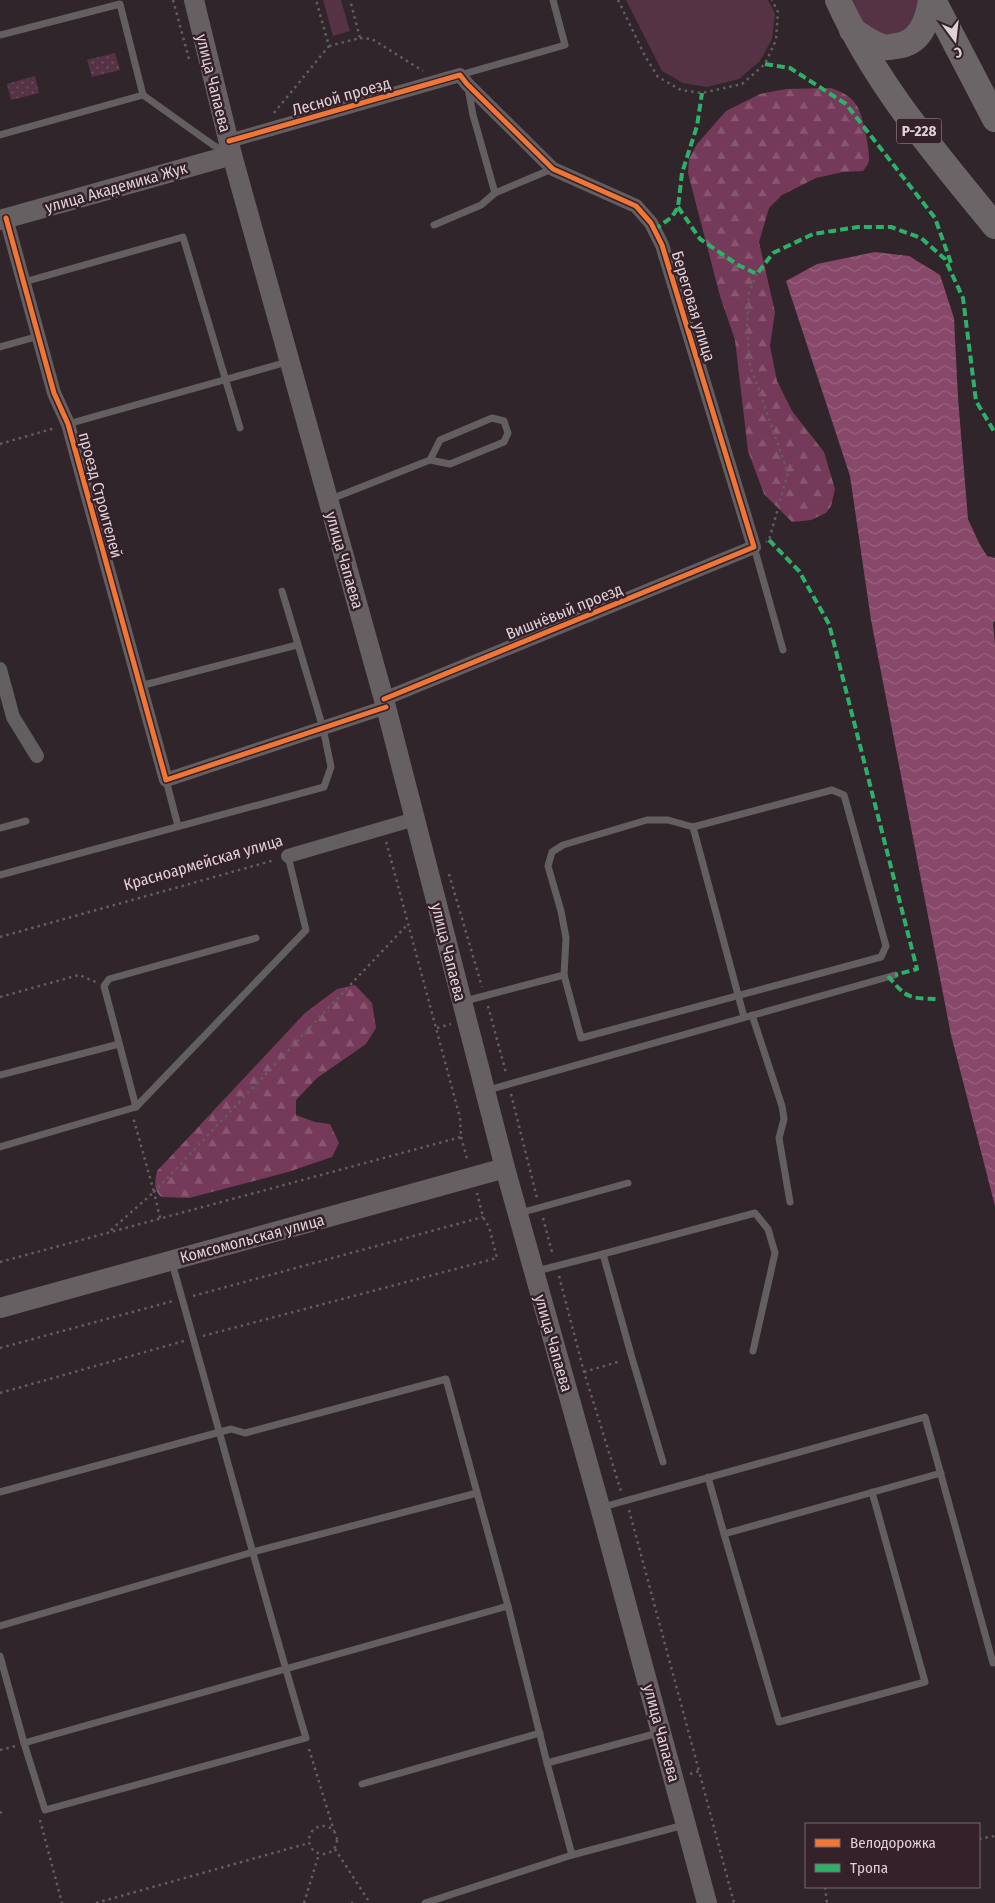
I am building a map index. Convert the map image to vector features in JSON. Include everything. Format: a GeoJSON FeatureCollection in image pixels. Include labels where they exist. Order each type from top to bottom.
{"type":"FeatureCollection","features":[{"type":"Feature","properties":{"kind":"highway","name":"Р-228"},"geometry":{"type":"LineString","coordinates":[[838,0],[851,30],[879,77],[926,141],[995,226]]}},
{"type":"Feature","properties":{"kind":"highway"},"geometry":{"type":"LineString","coordinates":[[851,30],[868,41],[884,47],[904,45],[920,34],[928,18],[932,0]]}},
{"type":"Feature","properties":{"kind":"highway"},"geometry":{"type":"LineString","coordinates":[[932,0],[995,119]]}},
{"type":"Feature","properties":{"kind":"street","name":"улица Чапаева"},"geometry":{"type":"LineString","coordinates":[[194,0],[230,148],[385,703],[517,1214],[662,1732],[707,1903]]}},
{"type":"Feature","properties":{"kind":"street","name":"Лесной проезд"},"geometry":{"type":"LineString","coordinates":[[230,148],[257,133],[439,81],[464,80]]}},
{"type":"Feature","properties":{"kind":"street","name":"Береговая улица"},"geometry":{"type":"LineString","coordinates":[[464,80],[553,169],[636,206],[651,223],[662,246],[754,547]]}},
{"type":"Feature","properties":{"kind":"street","name":"улица Академика Жук"},"geometry":{"type":"LineString","coordinates":[[3,219],[230,148]]}},
{"type":"Feature","properties":{"kind":"street","name":"проезд Строителей"},"geometry":{"type":"LineString","coordinates":[[3,219],[24,282],[54,393],[68,424],[166,780]]}},
{"type":"Feature","properties":{"kind":"street","name":"Вишнёвый проезд"},"geometry":{"type":"LineString","coordinates":[[166,780],[323,728],[754,547]]}},
{"type":"Feature","properties":{"kind":"street"},"geometry":{"type":"LineString","coordinates":[[0,669],[13,717],[37,756]]}},
{"type":"Feature","properties":{"kind":"street","name":"Красноармейская улица"},"geometry":{"type":"LineString","coordinates":[[288,856],[415,820]]}},
{"type":"Feature","properties":{"kind":"street","name":"Комсомольская улица"},"geometry":{"type":"LineString","coordinates":[[0,1308],[505,1168]]}},
{"type":"Feature","properties":{"kind":"lane"},"geometry":{"type":"LineString","coordinates":[[495,193],[464,80],[565,44],[553,0]]}},
{"type":"Feature","properties":{"kind":"lane"},"geometry":{"type":"LineString","coordinates":[[0,35],[120,4],[143,95],[213,145],[230,148]]}},
{"type":"Feature","properties":{"kind":"lane"},"geometry":{"type":"LineString","coordinates":[[0,134],[143,95]]}},
{"type":"Feature","properties":{"kind":"lane"},"geometry":{"type":"LineString","coordinates":[[434,224],[481,205],[495,193],[553,169]]}},
{"type":"Feature","properties":{"kind":"lane"},"geometry":{"type":"LineString","coordinates":[[24,282],[183,237],[240,428]]}},
{"type":"Feature","properties":{"kind":"lane"},"geometry":{"type":"LineString","coordinates":[[0,347],[39,336]]}},
{"type":"Feature","properties":{"kind":"lane"},"geometry":{"type":"LineString","coordinates":[[68,424],[290,361]]}},
{"type":"Feature","properties":{"kind":"lane"},"geometry":{"type":"LineString","coordinates":[[328,500],[430,460],[450,464],[504,442],[508,433],[504,421],[492,418],[440,440],[430,460]]}},
{"type":"Feature","properties":{"kind":"lane"},"geometry":{"type":"LineString","coordinates":[[754,547],[783,650]]}},
{"type":"Feature","properties":{"kind":"lane"},"geometry":{"type":"LineString","coordinates":[[0,875],[324,786],[331,767],[323,728],[282,591]]}},
{"type":"Feature","properties":{"kind":"lane"},"geometry":{"type":"LineString","coordinates":[[140,686],[297,644]]}},
{"type":"Feature","properties":{"kind":"lane","name":"проезд Строителей"},"geometry":{"type":"LineString","coordinates":[[166,780],[178,826]]}},
{"type":"Feature","properties":{"kind":"lane"},"geometry":{"type":"LineString","coordinates":[[832,790],[844,796],[886,946],[881,957],[581,1038],[564,975],[566,938],[561,911],[548,866],[552,852],[563,845],[647,820],[668,820],[693,827],[832,790]]}},
{"type":"Feature","properties":{"kind":"lane"},"geometry":{"type":"LineString","coordinates":[[0,828],[26,821]]}},
{"type":"Feature","properties":{"kind":"lane"},"geometry":{"type":"LineString","coordinates":[[693,827],[738,995],[748,1016],[782,1106],[784,1119],[779,1138],[790,1202]]}},
{"type":"Feature","properties":{"kind":"lane"},"geometry":{"type":"LineString","coordinates":[[0,1146],[133,1108],[306,930],[288,856]]}},
{"type":"Feature","properties":{"kind":"lane"},"geometry":{"type":"LineString","coordinates":[[133,1108],[104,986],[109,979],[256,938]]}},
{"type":"Feature","properties":{"kind":"lane"},"geometry":{"type":"LineString","coordinates":[[462,1002],[564,975]]}},
{"type":"Feature","properties":{"kind":"lane"},"geometry":{"type":"LineString","coordinates":[[485,1091],[509,1086],[894,975]]}},
{"type":"Feature","properties":{"kind":"lane"},"geometry":{"type":"LineString","coordinates":[[0,1075],[119,1044]]}},
{"type":"Feature","properties":{"kind":"lane"},"geometry":{"type":"LineString","coordinates":[[517,1214],[628,1183]]}},
{"type":"Feature","properties":{"kind":"lane"},"geometry":{"type":"LineString","coordinates":[[534,1272],[755,1213],[768,1229],[775,1254],[753,1351]]}},
{"type":"Feature","properties":{"kind":"lane"},"geometry":{"type":"LineString","coordinates":[[603,1254],[663,1462]]}},
{"type":"Feature","properties":{"kind":"lane"},"geometry":{"type":"LineString","coordinates":[[0,1656],[45,1810],[306,1738],[252,1552],[172,1260]]}},
{"type":"Feature","properties":{"kind":"lane"},"geometry":{"type":"LineString","coordinates":[[0,1492],[219,1432],[231,1429],[246,1433],[446,1379],[508,1606],[572,1855]]}},
{"type":"Feature","properties":{"kind":"lane"},"geometry":{"type":"LineString","coordinates":[[600,1508],[925,1417],[993,1663]]}},
{"type":"Feature","properties":{"kind":"lane"},"geometry":{"type":"LineString","coordinates":[[724,1534],[941,1473]]}},
{"type":"Feature","properties":{"kind":"lane"},"geometry":{"type":"LineString","coordinates":[[708,1477],[779,1722],[925,1682],[872,1492]]}},
{"type":"Feature","properties":{"kind":"lane"},"geometry":{"type":"LineString","coordinates":[[0,1626],[252,1552],[476,1493]]}},
{"type":"Feature","properties":{"kind":"lane"},"geometry":{"type":"LineString","coordinates":[[24,1743],[508,1606]]}},
{"type":"Feature","properties":{"kind":"lane"},"geometry":{"type":"LineString","coordinates":[[547,1762],[662,1732]]}},
{"type":"Feature","properties":{"kind":"lane"},"geometry":{"type":"LineString","coordinates":[[362,1784],[540,1734]]}},
{"type":"Feature","properties":{"kind":"lane"},"geometry":{"type":"LineString","coordinates":[[425,1903],[572,1855],[687,1825]]}},
{"type":"Feature","properties":{"kind":"path"},"geometry":{"type":"LineString","coordinates":[[316,0],[329,46]]}},
{"type":"Feature","properties":{"kind":"path"},"geometry":{"type":"LineString","coordinates":[[350,0],[360,38]]}},
{"type":"Feature","properties":{"kind":"path"},"geometry":{"type":"LineString","coordinates":[[618,0],[645,56],[658,77],[681,90],[702,93],[742,84],[765,64],[776,40],[778,12],[772,0]]}},
{"type":"Feature","properties":{"kind":"path"},"geometry":{"type":"LineString","coordinates":[[257,133],[329,46],[360,38],[372,38],[439,81]]}},
{"type":"Feature","properties":{"kind":"path"},"geometry":{"type":"LineString","coordinates":[[754,547],[769,540],[788,473],[750,364],[747,329],[749,292],[757,274]]}},
{"type":"Feature","properties":{"kind":"path"},"geometry":{"type":"LineString","coordinates":[[0,444],[68,424]]}},
{"type":"Feature","properties":{"kind":"path"},"geometry":{"type":"LineString","coordinates":[[0,1262],[461,1137],[460,1118],[382,829]]}},
{"type":"Feature","properties":{"kind":"path"},"geometry":{"type":"LineString","coordinates":[[448,873],[485,996],[584,1372],[618,1488],[626,1500],[734,1903]]}},
{"type":"Feature","properties":{"kind":"path"},"geometry":{"type":"LineString","coordinates":[[109,1232],[154,1192],[408,924]]}},
{"type":"Feature","properties":{"kind":"path"},"geometry":{"type":"LineString","coordinates":[[0,997],[79,976],[104,986]]}},
{"type":"Feature","properties":{"kind":"path"},"geometry":{"type":"LineString","coordinates":[[133,1108],[160,1218]]}},
{"type":"Feature","properties":{"kind":"path"},"geometry":{"type":"LineString","coordinates":[[0,1348],[483,1217],[489,1227],[497,1258],[194,1338],[0,1393]]}},
{"type":"Feature","properties":{"kind":"path"},"geometry":{"type":"LineString","coordinates":[[584,1372],[632,1358]]}},
{"type":"Feature","properties":{"kind":"path"},"geometry":{"type":"LineString","coordinates":[[306,1738],[337,1837],[335,1849],[327,1854],[319,1854],[314,1851],[309,1843],[312,1831],[317,1827],[323,1826],[329,1827],[334,1831]]}},
{"type":"Feature","properties":{"kind":"path"},"geometry":{"type":"LineString","coordinates":[[0,1750],[24,1743]]}},
{"type":"Feature","properties":{"kind":"path"},"geometry":{"type":"LineString","coordinates":[[674,1779],[699,1772]]}},
{"type":"Feature","properties":{"kind":"path"},"geometry":{"type":"LineString","coordinates":[[45,1810],[39,1817],[62,1903]]}},
{"type":"Feature","properties":{"kind":"path"},"geometry":{"type":"LineString","coordinates":[[980,1839],[995,1836]]}},
{"type":"Feature","properties":{"kind":"path"},"geometry":{"type":"LineString","coordinates":[[96,1903],[309,1843]]}},
{"type":"Feature","properties":{"kind":"path"},"geometry":{"type":"LineString","coordinates":[[335,1849],[370,1903]]}},
{"type":"Feature","properties":{"kind":"path"},"geometry":{"type":"LineString","coordinates":[[304,1903],[319,1854]]}},
{"type":"Feature","properties":{"kind":"path"},"geometry":{"type":"LineString","coordinates":[[825,1888],[827,1903]]}},
{"type":"Feature","properties":{"kind":"shaded area"},"geometry":{"type":"Polygon","coordinates":[[[323,0],[341,0],[350,31],[333,36],[323,0]]]}},
{"type":"Feature","properties":{"kind":"shaded area"},"geometry":{"type":"Polygon","coordinates":[[[626,0],[768,0],[775,14],[772,39],[760,61],[739,79],[707,87],[683,83],[662,71],[626,0]]]}},
{"type":"Feature","properties":{"kind":"shaded area"},"geometry":{"type":"Polygon","coordinates":[[[853,0],[918,0],[916,14],[912,23],[904,30],[892,36],[865,28],[853,0]]]}},
{"type":"Feature","properties":{"kind":"shaded area"},"geometry":{"type":"Polygon","coordinates":[[[115,53],[120,70],[92,77],[87,60],[115,53]]]}},
{"type":"Feature","properties":{"kind":"shaded area"},"geometry":{"type":"Polygon","coordinates":[[[35,76],[39,93],[11,100],[7,84],[35,76]]]}},
{"type":"Feature","properties":{"kind":"green space"},"geometry":{"type":"Polygon","coordinates":[[[831,88],[849,97],[859,111],[867,142],[868,164],[863,171],[843,172],[816,178],[782,195],[769,208],[759,242],[775,312],[770,346],[777,381],[792,411],[824,452],[835,489],[831,506],[826,513],[811,520],[792,522],[764,494],[748,451],[735,340],[720,296],[688,173],[689,159],[697,144],[726,111],[760,94],[786,89],[831,88]]]}},
{"type":"Feature","properties":{"kind":"green space"},"geometry":{"type":"Polygon","coordinates":[[[355,985],[372,1003],[376,1028],[366,1044],[317,1078],[296,1100],[296,1115],[315,1122],[330,1124],[339,1143],[332,1157],[288,1172],[189,1198],[161,1197],[158,1194],[155,1182],[157,1171],[305,1013],[337,989],[355,985]]]}},
{"type":"Feature","properties":{"kind":"water"},"geometry":{"type":"Polygon","coordinates":[[[875,252],[909,256],[940,275],[954,318],[958,398],[968,519],[987,556],[995,558],[995,621],[993,623],[995,644],[995,1206],[951,1035],[871,620],[850,476],[786,281],[817,264],[875,252]]]}},
{"type":"Feature","properties":{"kind":"marked path"},"geometry":{"type":"LineString","coordinates":[[765,64],[790,68],[846,104],[935,218],[951,263]]}},
{"type":"Feature","properties":{"kind":"marked path"},"geometry":{"type":"LineString","coordinates":[[654,230],[672,217],[678,207],[682,173],[697,126],[702,93]]}},
{"type":"Feature","properties":{"kind":"marked path"},"geometry":{"type":"LineString","coordinates":[[678,207],[700,239],[738,265],[757,274],[773,253],[813,234],[858,227],[891,227],[921,238],[945,259],[963,298],[976,401],[995,433]]}},
{"type":"Feature","properties":{"kind":"marked path"},"geometry":{"type":"LineString","coordinates":[[769,540],[799,571],[829,624],[917,969],[895,975]]}},
{"type":"Feature","properties":{"kind":"marked path"},"geometry":{"type":"LineString","coordinates":[[888,976],[909,996],[937,999]]}},
{"type":"Feature","properties":{"kind":"cycle path"},"geometry":{"type":"LineString","coordinates":[[229,141],[460,75],[553,169],[636,206],[651,223],[662,245],[754,547],[384,699]]}},
{"type":"Feature","properties":{"kind":"cycle path"},"geometry":{"type":"LineString","coordinates":[[6,218],[54,393],[68,424],[166,780],[386,707]]}}]}
